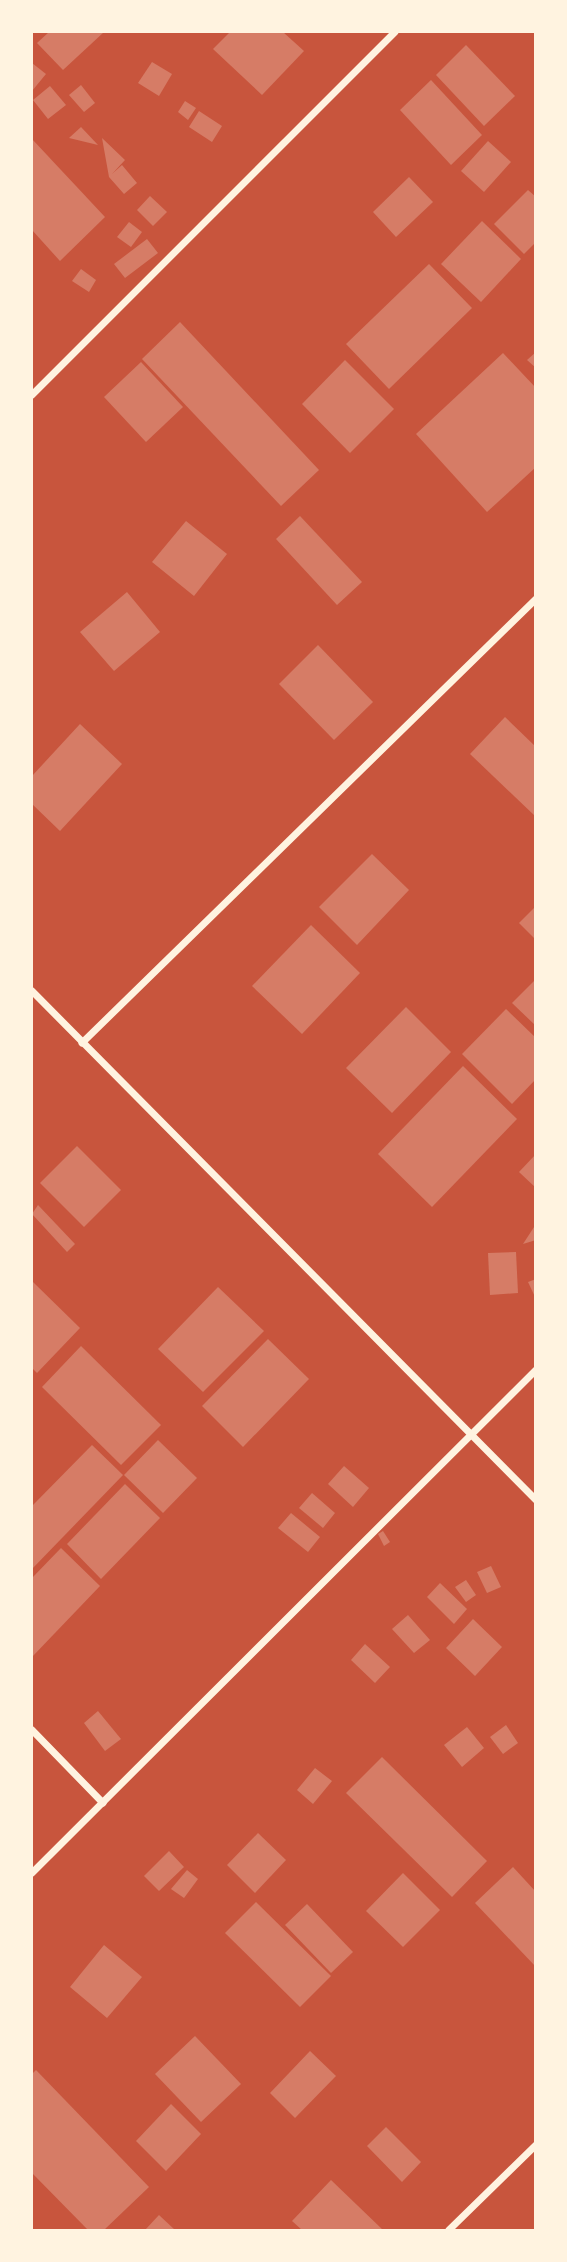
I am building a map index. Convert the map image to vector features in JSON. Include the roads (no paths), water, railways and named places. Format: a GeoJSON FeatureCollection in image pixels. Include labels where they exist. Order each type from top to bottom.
{"type":"FeatureCollection","features":[{"type":"Feature","properties":{"kind":"street"},"geometry":{"type":"LineString","coordinates":[[32,395],[395,32]]}},
{"type":"Feature","properties":{"kind":"street"},"geometry":{"type":"LineString","coordinates":[[82,1043],[536,599]]}},
{"type":"Feature","properties":{"kind":"street"},"geometry":{"type":"LineString","coordinates":[[32,991],[536,1500]]}},
{"type":"Feature","properties":{"kind":"street"},"geometry":{"type":"LineString","coordinates":[[32,1873],[536,1370]]}},
{"type":"Feature","properties":{"kind":"street"},"geometry":{"type":"LineString","coordinates":[[32,1730],[103,1803]]}},
{"type":"Feature","properties":{"kind":"street"},"geometry":{"type":"LineString","coordinates":[[449,2231],[536,2145]]}}]}
